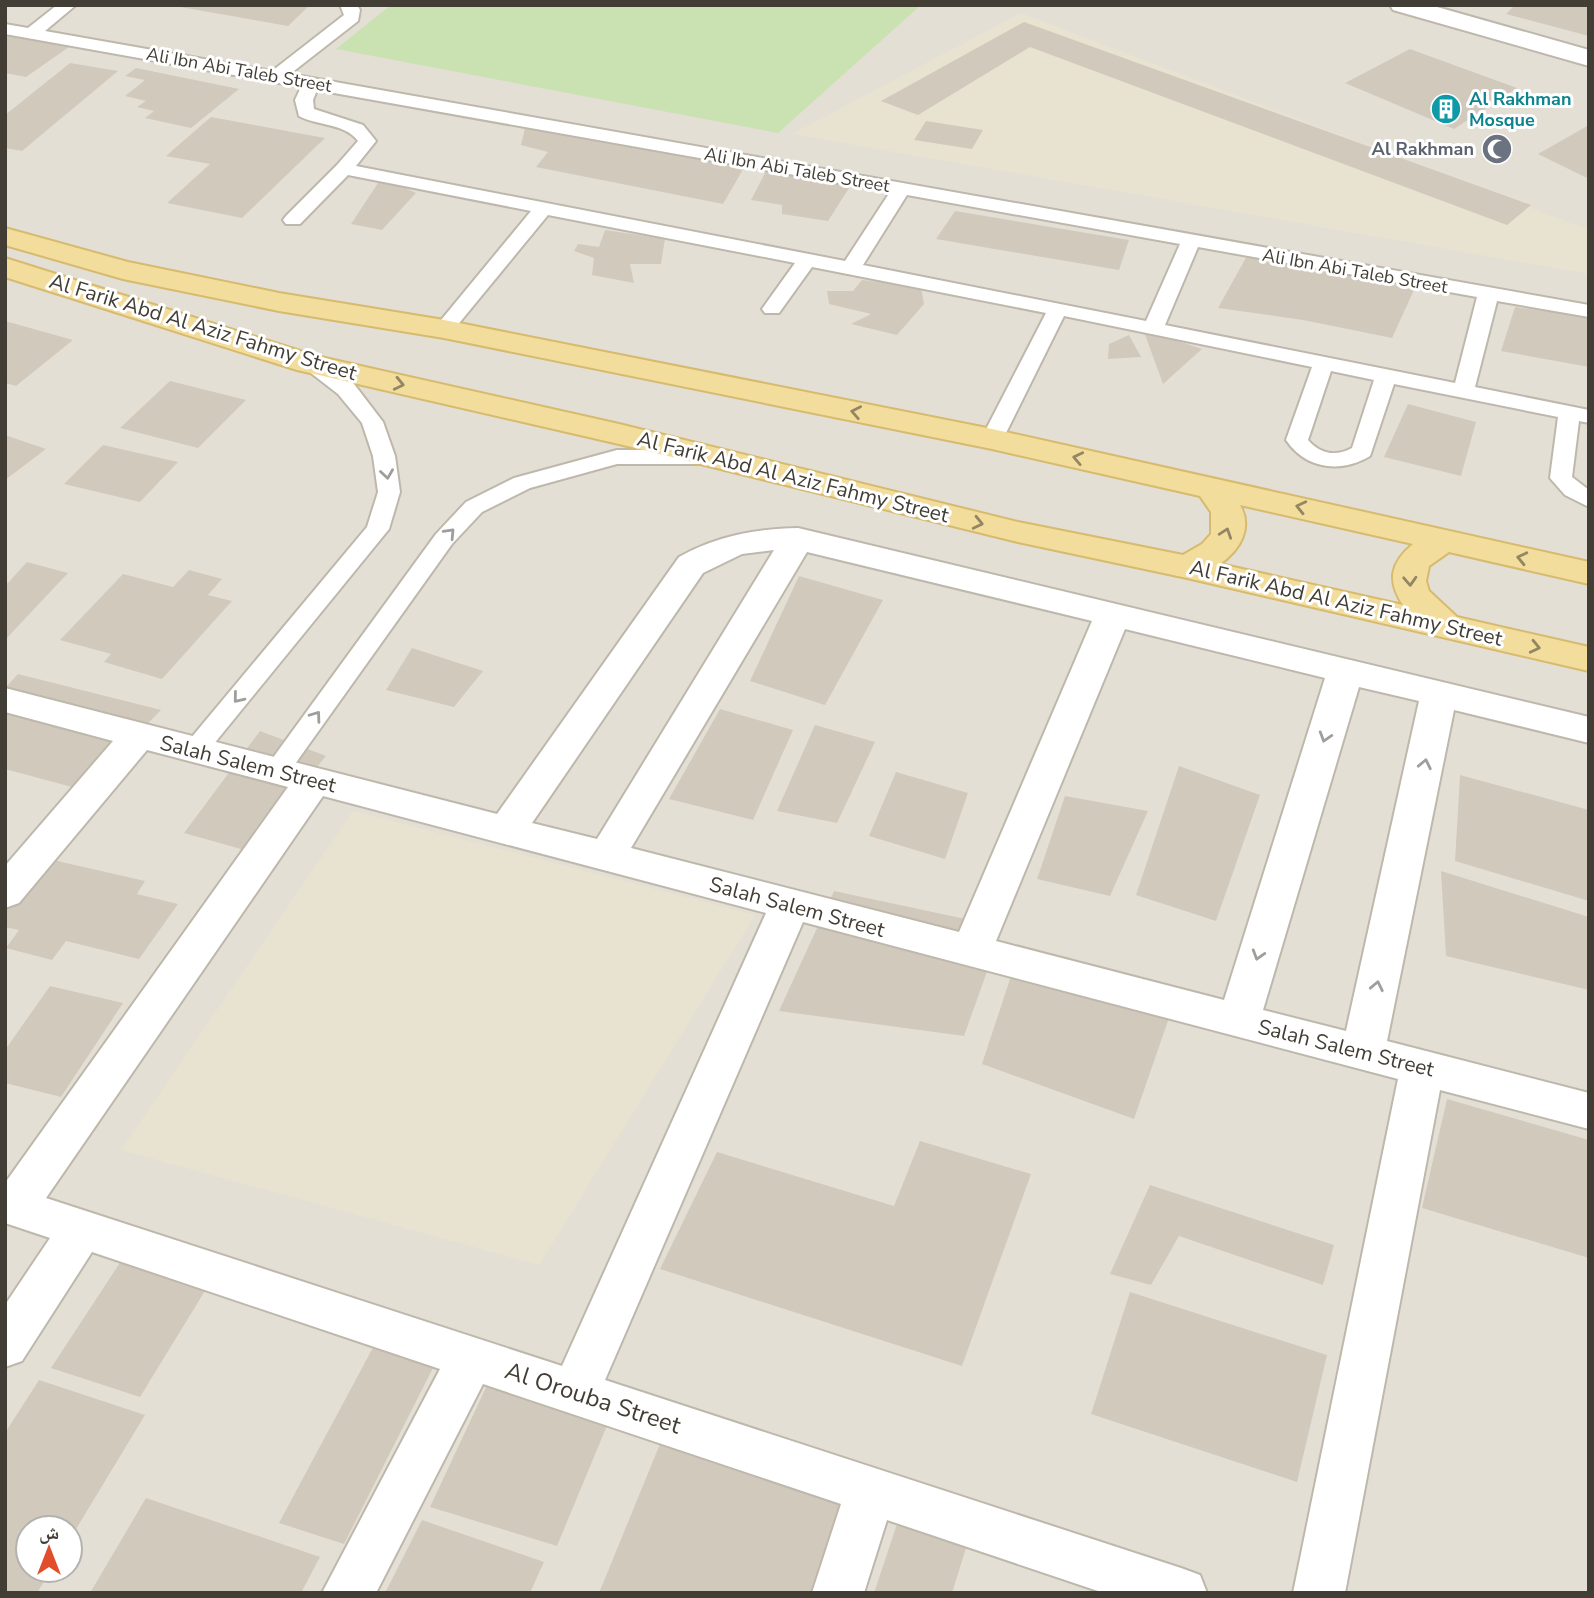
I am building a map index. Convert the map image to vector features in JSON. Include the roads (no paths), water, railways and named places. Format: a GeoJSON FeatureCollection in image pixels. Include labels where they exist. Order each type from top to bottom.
{"type":"FeatureCollection","features":[{"type":"Feature","properties":{"kind":"main road","name":"Al Farik Abd Al Aziz Fahmy Street"},"geometry":{"type":"LineString","coordinates":[[5,236],[123,270],[279,302],[444,329],[992,439],[1589,573]]}},
{"type":"Feature","properties":{"kind":"main road","name":"Al Farik Abd Al Aziz Fahmy Street"},"geometry":{"type":"LineString","coordinates":[[5,267],[309,363],[619,434],[1018,532],[1187,567],[1589,659]]}},
{"type":"Feature","properties":{"kind":"main road"},"geometry":{"type":"LineString","coordinates":[[1187,567],[1208,558],[1222,546],[1230,531],[1230,515],[1223,500],[1209,486]]}},
{"type":"Feature","properties":{"kind":"main road"},"geometry":{"type":"LineString","coordinates":[[1445,540],[1426,549],[1412,562],[1407,577],[1412,594],[1424,611],[1445,626]]}},
{"type":"Feature","properties":{"kind":"street"},"geometry":{"type":"LineString","coordinates":[[1402,5],[1589,58]]}},
{"type":"Feature","properties":{"kind":"street"},"geometry":{"type":"LineString","coordinates":[[506,831],[691,565],[715,551],[750,539],[797,539],[1111,617],[1589,730]]}},
{"type":"Feature","properties":{"kind":"street"},"geometry":{"type":"LineString","coordinates":[[606,857],[797,539]]}},
{"type":"Feature","properties":{"kind":"street"},"geometry":{"type":"LineString","coordinates":[[971,952],[1111,617]]}},
{"type":"Feature","properties":{"kind":"street"},"geometry":{"type":"LineString","coordinates":[[1238,1021],[1345,672]]}},
{"type":"Feature","properties":{"kind":"street"},"geometry":{"type":"LineString","coordinates":[[1363,1053],[1439,695]]}},
{"type":"Feature","properties":{"kind":"street","name":"Salah Salem Street"},"geometry":{"type":"LineString","coordinates":[[5,700],[1589,1111]]}},
{"type":"Feature","properties":{"kind":"street"},"geometry":{"type":"LineString","coordinates":[[5,892],[138,736]]}},
{"type":"Feature","properties":{"kind":"street"},"geometry":{"type":"LineString","coordinates":[[10,1205],[295,776]]}},
{"type":"Feature","properties":{"kind":"street"},"geometry":{"type":"LineString","coordinates":[[575,1393],[790,905]]}},
{"type":"Feature","properties":{"kind":"street"},"geometry":{"type":"LineString","coordinates":[[1319,1593],[1422,1068]]}},
{"type":"Feature","properties":{"kind":"street","name":"Al Orouba Street"},"geometry":{"type":"LineString","coordinates":[[10,1205],[1181,1593]]}},
{"type":"Feature","properties":{"kind":"street"},"geometry":{"type":"LineString","coordinates":[[5,1346],[20,1297],[82,1229]]}},
{"type":"Feature","properties":{"kind":"street"},"geometry":{"type":"LineString","coordinates":[[348,1593],[471,1358]]}},
{"type":"Feature","properties":{"kind":"street"},"geometry":{"type":"LineString","coordinates":[[838,1593],[871,1490]]}},
{"type":"Feature","properties":{"kind":"lane"},"geometry":{"type":"LineString","coordinates":[[32,34],[68,5]]}},
{"type":"Feature","properties":{"kind":"lane"},"geometry":{"type":"LineString","coordinates":[[277,76],[352,17],[352,10],[348,5]]}},
{"type":"Feature","properties":{"kind":"lane","name":"Ali Ibn Abi Taleb Street"},"geometry":{"type":"LineString","coordinates":[[5,29],[1589,311]]}},
{"type":"Feature","properties":{"kind":"lane"},"geometry":{"type":"LineString","coordinates":[[293,220],[344,169],[367,141],[364,132],[353,126],[315,119],[304,112],[304,100],[313,82]]}},
{"type":"Feature","properties":{"kind":"lane"},"geometry":{"type":"LineString","coordinates":[[344,169],[1386,374],[1579,415],[1561,478],[1573,491],[1589,500]]}},
{"type":"Feature","properties":{"kind":"lane"},"geometry":{"type":"LineString","coordinates":[[851,268],[902,189]]}},
{"type":"Feature","properties":{"kind":"lane"},"geometry":{"type":"LineString","coordinates":[[444,329],[544,208]]}},
{"type":"Feature","properties":{"kind":"lane"},"geometry":{"type":"LineString","coordinates":[[1153,328],[1191,241]]}},
{"type":"Feature","properties":{"kind":"lane"},"geometry":{"type":"LineString","coordinates":[[772,309],[807,260]]}},
{"type":"Feature","properties":{"kind":"lane"},"geometry":{"type":"LineString","coordinates":[[1464,390],[1488,295]]}},
{"type":"Feature","properties":{"kind":"lane"},"geometry":{"type":"LineString","coordinates":[[992,439],[1058,309]]}},
{"type":"Feature","properties":{"kind":"lane"},"geometry":{"type":"LineString","coordinates":[[1324,362],[1297,440],[1301,449],[1326,460],[1354,458],[1362,451],[1386,374]]}},
{"type":"Feature","properties":{"kind":"lane"},"geometry":{"type":"LineString","coordinates":[[195,750],[378,529],[389,492],[384,456],[372,422],[346,389],[309,363]]}},
{"type":"Feature","properties":{"kind":"lane"},"geometry":{"type":"LineString","coordinates":[[295,776],[444,539],[474,507],[522,483],[617,457],[704,457]]}},
{"type":"Feature","properties":{"kind":"place","name":"Al Rakhman Mosque"},"geometry":{"type":"Point","coordinates":[1446,109]}},
{"type":"Feature","properties":{"kind":"place","name":"Al Rakhman"},"geometry":{"type":"Point","coordinates":[1497,149]}}]}
